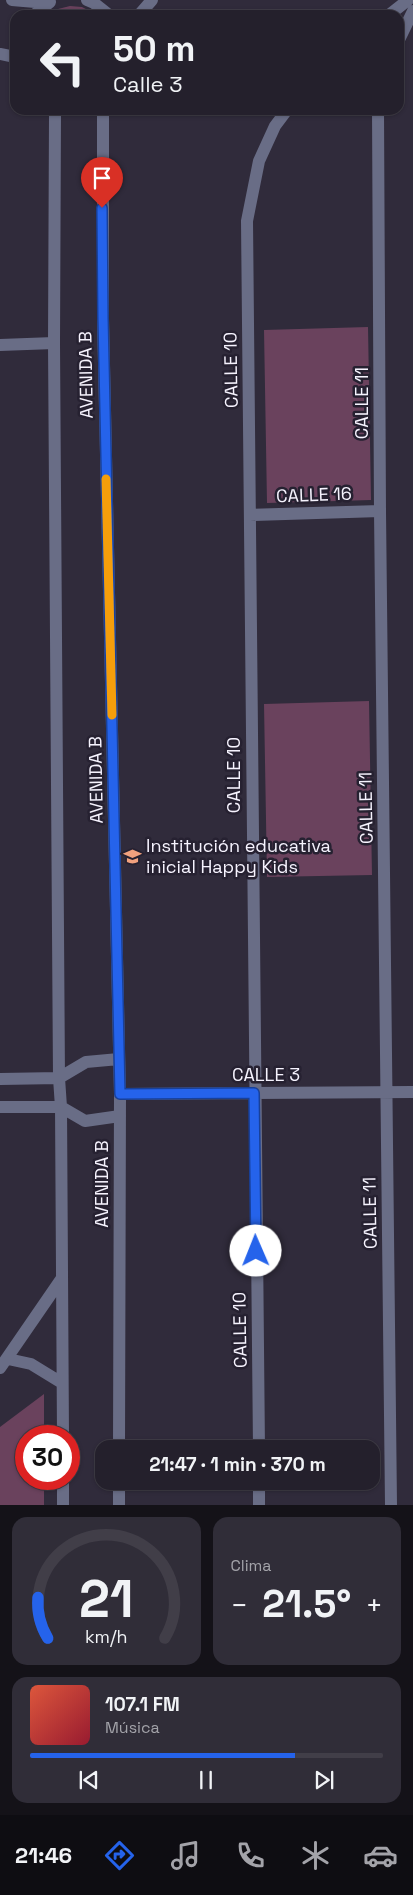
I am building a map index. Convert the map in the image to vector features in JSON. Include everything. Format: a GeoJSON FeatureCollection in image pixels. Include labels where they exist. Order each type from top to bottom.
{"type":"FeatureCollection","features":[{"type":"Feature","properties":{"kind":"street"},"geometry":{"type":"LineString","coordinates":[[12,0],[51,2]]}},
{"type":"Feature","properties":{"kind":"street"},"geometry":{"type":"LineString","coordinates":[[87,0],[103,10]]}},
{"type":"Feature","properties":{"kind":"street"},"geometry":{"type":"LineString","coordinates":[[143,10],[152,0]]}},
{"type":"Feature","properties":{"kind":"street"},"geometry":{"type":"LineString","coordinates":[[395,10],[408,0]]}},
{"type":"Feature","properties":{"kind":"street"},"geometry":{"type":"LineString","coordinates":[[41,10],[51,2]]}},
{"type":"Feature","properties":{"kind":"street"},"geometry":{"type":"LineString","coordinates":[[404,30],[413,11]]}},
{"type":"Feature","properties":{"kind":"street","name":"AVENIDA B"},"geometry":{"type":"LineString","coordinates":[[55,115],[54,343],[59,1078],[62,1106],[63,1425]]}},
{"type":"Feature","properties":{"kind":"street","name":"AVENIDA B"},"geometry":{"type":"LineString","coordinates":[[103,115],[103,318],[120,1094],[119,1440]]}},
{"type":"Feature","properties":{"kind":"street","name":"CALLE 10"},"geometry":{"type":"LineString","coordinates":[[259,1440],[246,221],[259,161],[275,126],[283,115]]}},
{"type":"Feature","properties":{"kind":"street","name":"CALLE 11"},"geometry":{"type":"LineString","coordinates":[[378,115],[380,511],[391,1505]]}},
{"type":"Feature","properties":{"kind":"street"},"geometry":{"type":"LineString","coordinates":[[0,345],[54,343]]}},
{"type":"Feature","properties":{"kind":"street","name":"CALLE 16"},"geometry":{"type":"LineString","coordinates":[[250,515],[380,511]]}},
{"type":"Feature","properties":{"kind":"street"},"geometry":{"type":"LineString","coordinates":[[0,1079],[59,1078],[86,1062],[119,1059]]}},
{"type":"Feature","properties":{"kind":"street","name":"CALLE 3"},"geometry":{"type":"LineString","coordinates":[[120,1094],[413,1092]]}},
{"type":"Feature","properties":{"kind":"street"},"geometry":{"type":"LineString","coordinates":[[0,1107],[62,1106],[85,1121],[120,1116]]}},
{"type":"Feature","properties":{"kind":"street"},"geometry":{"type":"LineString","coordinates":[[4,1364],[62,1278]]}},
{"type":"Feature","properties":{"kind":"street"},"geometry":{"type":"LineString","coordinates":[[4,1364],[31,1364],[62,1383]]}},
{"type":"Feature","properties":{"kind":"street"},"geometry":{"type":"LineString","coordinates":[[63,1490],[63,1505]]}},
{"type":"Feature","properties":{"kind":"street"},"geometry":{"type":"LineString","coordinates":[[119,1490],[119,1505]]}},
{"type":"Feature","properties":{"kind":"street"},"geometry":{"type":"LineString","coordinates":[[259,1490],[259,1505]]}},
{"type":"Feature","properties":{"kind":"shaded area"},"geometry":{"type":"Polygon","coordinates":[[[70,6],[82,7],[88,10],[56,10],[70,6]]]}},
{"type":"Feature","properties":{"kind":"shaded area"},"geometry":{"type":"Polygon","coordinates":[[[368,327],[371,500],[267,503],[264,330],[368,327]]]}},
{"type":"Feature","properties":{"kind":"shaded area"},"geometry":{"type":"Polygon","coordinates":[[[369,701],[372,875],[267,877],[264,704],[369,701]]]}},
{"type":"Feature","properties":{"kind":"shaded area"},"geometry":{"type":"Polygon","coordinates":[[[44,1394],[44,1425],[15,1425],[15,1490],[44,1490],[44,1505],[0,1505],[0,1427],[44,1394]]]}},
{"type":"Feature","properties":{"kind":"slow traffic"},"geometry":{"type":"LineString","coordinates":[[106,479],[112,715]]}},
{"type":"Feature","properties":{"kind":"place","name":"Institución educativa inicial Happy Kids"},"geometry":{"type":"Point","coordinates":[132,856]}},
{"type":"Feature","properties":{"kind":"route"},"geometry":{"type":"LineString","coordinates":[[102,208],[120,1094],[254,1093],[256,1251]]}}]}
